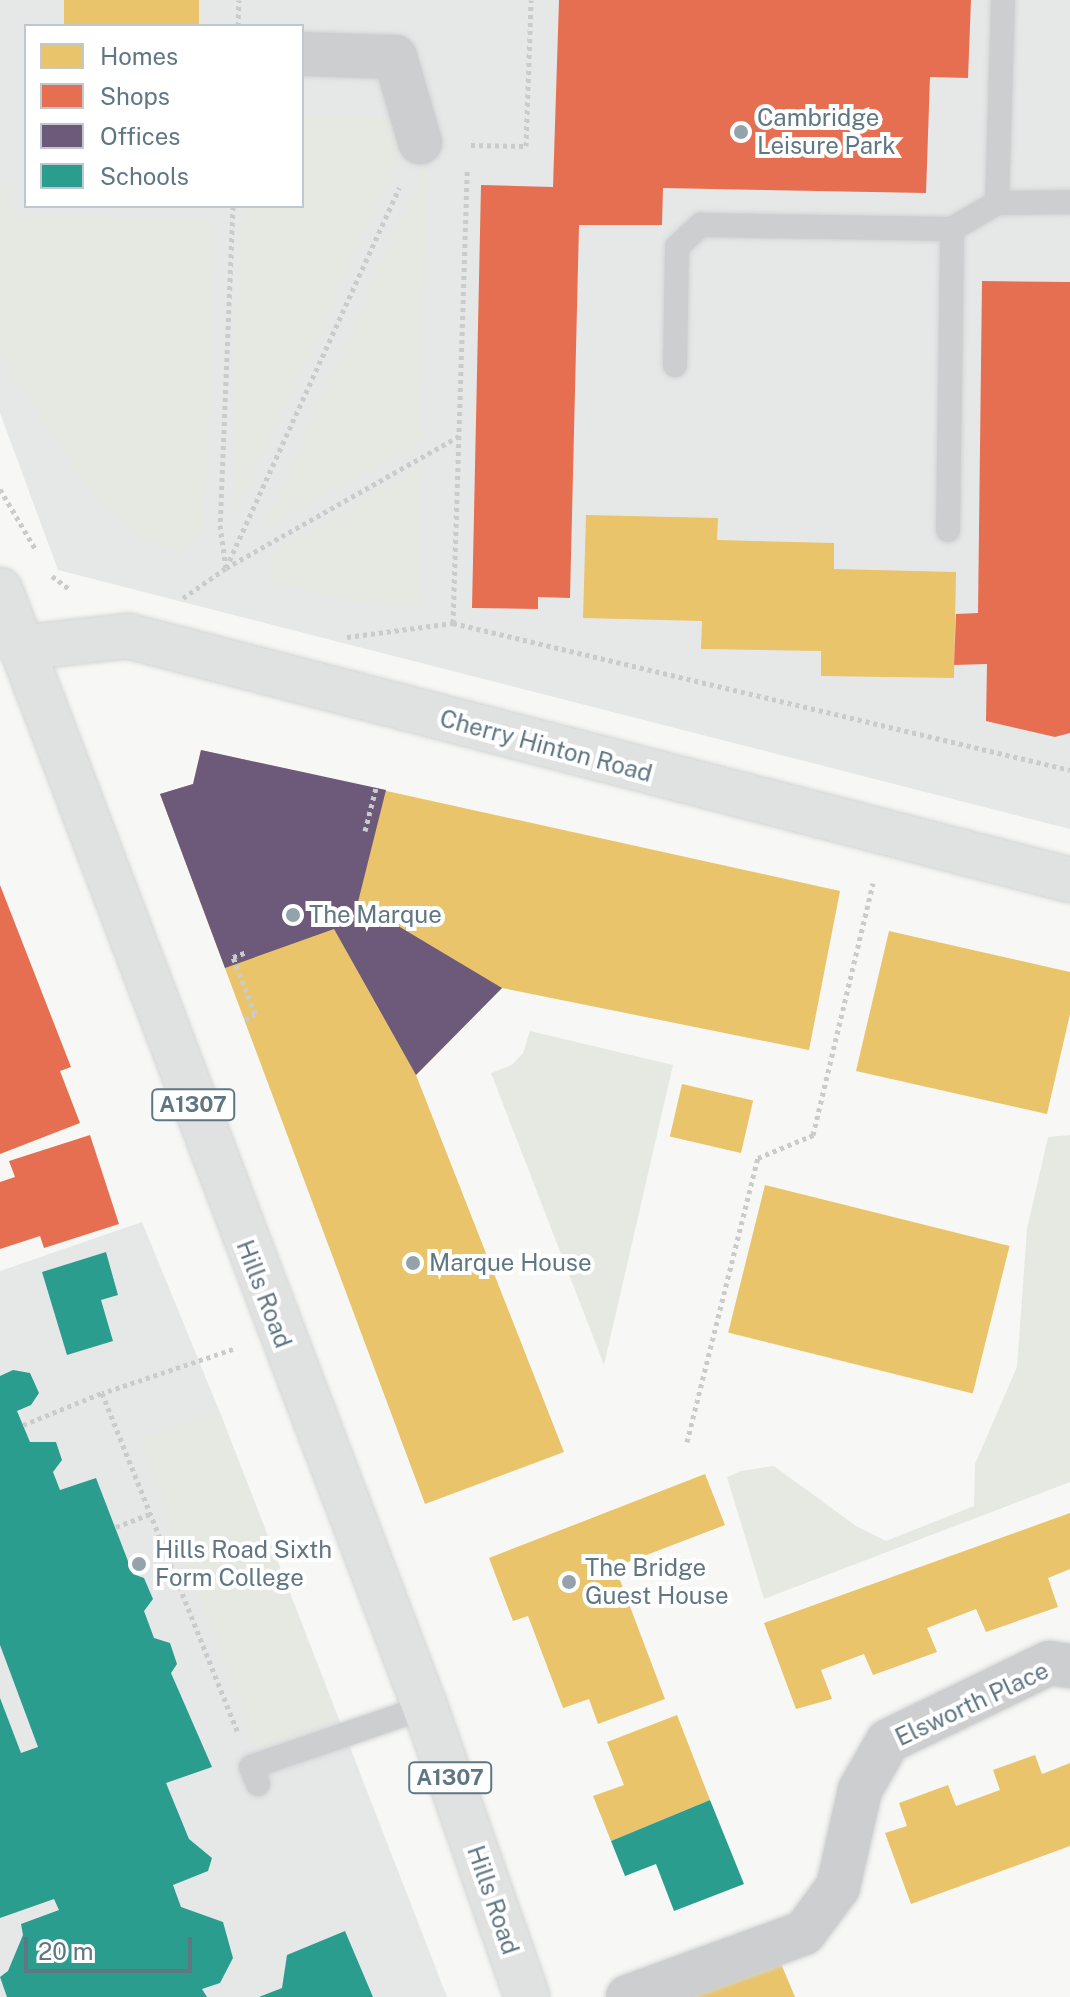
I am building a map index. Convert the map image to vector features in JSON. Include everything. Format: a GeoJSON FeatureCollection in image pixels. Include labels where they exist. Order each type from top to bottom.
{"type":"FeatureCollection","features":[{"type":"Feature","properties":{"kind":"main road","name":"Hills Road"},"geometry":{"type":"LineString","coordinates":[[0,590],[10,655],[425,1707],[527,1997]]}},
{"type":"Feature","properties":{"kind":"main road","name":"Cherry Hinton Road"},"geometry":{"type":"LineString","coordinates":[[10,655],[128,636],[1070,880]]}},
{"type":"Feature","properties":{"kind":"street"},"geometry":{"type":"LineString","coordinates":[[304,54],[395,57],[420,142]]}},
{"type":"Feature","properties":{"kind":"street","name":"Elsworth Place"},"geometry":{"type":"LineString","coordinates":[[628,1997],[804,1933],[838,1887],[860,1790],[888,1741],[1049,1663],[1070,1666]]}},
{"type":"Feature","properties":{"kind":"lane"},"geometry":{"type":"LineString","coordinates":[[997,203],[1003,0]]}},
{"type":"Feature","properties":{"kind":"lane"},"geometry":{"type":"LineString","coordinates":[[675,365],[677,247],[701,225],[952,229],[997,203],[1070,202]]}},
{"type":"Feature","properties":{"kind":"lane"},"geometry":{"type":"LineString","coordinates":[[948,530],[952,229]]}},
{"type":"Feature","properties":{"kind":"lane"},"geometry":{"type":"LineString","coordinates":[[255,1776],[425,1707]]}},
{"type":"Feature","properties":{"kind":"path"},"geometry":{"type":"LineString","coordinates":[[238,24],[239,0]]}},
{"type":"Feature","properties":{"kind":"path"},"geometry":{"type":"LineString","coordinates":[[453,623],[468,145],[526,146],[531,0]]}},
{"type":"Feature","properties":{"kind":"path"},"geometry":{"type":"LineString","coordinates":[[226,568],[420,142]]}},
{"type":"Feature","properties":{"kind":"path"},"geometry":{"type":"LineString","coordinates":[[226,568],[220,525],[233,208]]}},
{"type":"Feature","properties":{"kind":"path"},"geometry":{"type":"LineString","coordinates":[[226,568],[459,436]]}},
{"type":"Feature","properties":{"kind":"path"},"geometry":{"type":"LineString","coordinates":[[0,489],[50,574],[128,636]]}},
{"type":"Feature","properties":{"kind":"path"},"geometry":{"type":"LineString","coordinates":[[343,638],[453,623],[1070,770]]}},
{"type":"Feature","properties":{"kind":"path"},"geometry":{"type":"LineString","coordinates":[[365,831],[376,788]]}},
{"type":"Feature","properties":{"kind":"path"},"geometry":{"type":"LineString","coordinates":[[687,1442],[758,1158],[813,1135],[863,926]]}},
{"type":"Feature","properties":{"kind":"path"},"geometry":{"type":"LineString","coordinates":[[245,1019],[255,1014],[233,957],[247,952]]}},
{"type":"Feature","properties":{"kind":"path"},"geometry":{"type":"LineString","coordinates":[[23,1425],[102,1393],[199,1364],[278,1330]]}},
{"type":"Feature","properties":{"kind":"path"},"geometry":{"type":"LineString","coordinates":[[102,1393],[255,1776]]}},
{"type":"Feature","properties":{"kind":"path"},"geometry":{"type":"LineString","coordinates":[[116,1527],[150,1514]]}},
{"type":"Feature","properties":{"kind":"shaded area","name":"Cambridge Leisure Park"},"geometry":{"type":"Polygon","coordinates":[[[0,0],[1070,0],[1070,829],[58,570],[0,413],[0,0]]]}},
{"type":"Feature","properties":{"kind":"shaded area"},"geometry":{"type":"Polygon","coordinates":[[[304,114],[387,117],[402,151],[232,522],[241,208],[304,208],[304,114]]]}},
{"type":"Feature","properties":{"kind":"shaded area"},"geometry":{"type":"Polygon","coordinates":[[[427,159],[421,441],[263,530],[427,159]]]}},
{"type":"Feature","properties":{"kind":"shaded area"},"geometry":{"type":"Polygon","coordinates":[[[0,190],[13,190],[16,215],[216,221],[205,527],[182,553],[143,539],[96,500],[0,353],[0,190]]]}},
{"type":"Feature","properties":{"kind":"shaded area"},"geometry":{"type":"Polygon","coordinates":[[[420,468],[417,606],[370,606],[272,583],[272,552],[420,468]]]}},
{"type":"Feature","properties":{"kind":"shaded area"},"geometry":{"type":"Polygon","coordinates":[[[530,1031],[673,1065],[604,1365],[491,1073],[512,1065],[523,1053],[530,1031]]]}},
{"type":"Feature","properties":{"kind":"shaded area"},"geometry":{"type":"Polygon","coordinates":[[[1070,1135],[1070,1482],[764,1599],[727,1477],[741,1471],[774,1466],[856,1526],[886,1541],[974,1506],[975,1464],[1017,1367],[1027,1229],[1048,1137],[1070,1135]]]}},
{"type":"Feature","properties":{"kind":"shaded area","name":"Hills Road Sixth Form College"},"geometry":{"type":"Polygon","coordinates":[[[142,1222],[219,1410],[447,1997],[0,1997],[0,1271],[142,1222]]]}},
{"type":"Feature","properties":{"kind":"shaded area"},"geometry":{"type":"Polygon","coordinates":[[[219,1410],[338,1719],[258,1749],[140,1440],[219,1410]]]}},
{"type":"Feature","properties":{"kind":"building: Homes"},"geometry":{"type":"Polygon","coordinates":[[[64,0],[199,0],[199,24],[64,24],[64,0]]]}},
{"type":"Feature","properties":{"kind":"building: Homes"},"geometry":{"type":"Polygon","coordinates":[[[586,515],[718,518],[717,540],[834,543],[834,569],[956,572],[954,678],[821,676],[821,651],[701,649],[702,621],[583,618],[586,515]]]}},
{"type":"Feature","properties":{"kind":"building: Homes","name":"Marque House"},"geometry":{"type":"Polygon","coordinates":[[[201,750],[840,891],[809,1050],[502,988],[416,1075],[564,1452],[425,1504],[160,794],[193,784],[201,750]]]}},
{"type":"Feature","properties":{"kind":"building: Homes"},"geometry":{"type":"Polygon","coordinates":[[[889,931],[1070,972],[1070,1014],[1047,1114],[856,1071],[889,931]]]}},
{"type":"Feature","properties":{"kind":"building: Homes"},"geometry":{"type":"Polygon","coordinates":[[[682,1084],[753,1100],[741,1153],[670,1137],[682,1084]]]}},
{"type":"Feature","properties":{"kind":"building: Homes"},"geometry":{"type":"Polygon","coordinates":[[[765,1185],[1010,1246],[973,1393],[728,1332],[765,1185]]]}},
{"type":"Feature","properties":{"kind":"building: Homes"},"geometry":{"type":"Polygon","coordinates":[[[705,1474],[725,1525],[615,1567],[665,1699],[598,1724],[589,1699],[563,1708],[528,1616],[513,1621],[489,1558],[705,1474]]]}},
{"type":"Feature","properties":{"kind":"building: Homes"},"geometry":{"type":"Polygon","coordinates":[[[1070,1513],[1070,1569],[1048,1578],[1058,1607],[986,1632],[976,1609],[927,1628],[937,1652],[873,1675],[864,1654],[821,1670],[832,1699],[796,1709],[764,1623],[1070,1513]]]}},
{"type":"Feature","properties":{"kind":"building: Homes"},"geometry":{"type":"Polygon","coordinates":[[[677,1715],[710,1800],[611,1841],[593,1796],[624,1785],[607,1742],[677,1715]]]}},
{"type":"Feature","properties":{"kind":"building: Homes"},"geometry":{"type":"Polygon","coordinates":[[[1035,1755],[1042,1774],[1070,1763],[1070,1846],[911,1904],[885,1833],[907,1826],[899,1803],[948,1785],[956,1806],[1000,1790],[993,1770],[1035,1755]]]}},
{"type":"Feature","properties":{"kind":"building: Homes"},"geometry":{"type":"Polygon","coordinates":[[[779,1959],[795,1997],[688,1997],[779,1959]]]}},
{"type":"Feature","properties":{"kind":"building: Shops","name":"Cambridge Leisure Park"},"geometry":{"type":"Polygon","coordinates":[[[559,0],[971,0],[968,78],[930,77],[926,193],[663,188],[662,225],[579,225],[570,598],[538,597],[538,609],[472,608],[481,185],[553,187],[559,0]]]}},
{"type":"Feature","properties":{"kind":"building: Shops"},"geometry":{"type":"Polygon","coordinates":[[[982,281],[1070,282],[1070,733],[1055,737],[986,721],[987,664],[954,665],[956,614],[978,613],[982,281]]]}},
{"type":"Feature","properties":{"kind":"building: Shops"},"geometry":{"type":"Polygon","coordinates":[[[0,885],[71,1067],[60,1071],[80,1123],[0,1154],[0,885]]]}},
{"type":"Feature","properties":{"kind":"building: Shops"},"geometry":{"type":"Polygon","coordinates":[[[90,1135],[119,1224],[44,1248],[40,1236],[0,1249],[0,1182],[15,1177],[9,1161],[90,1135]]]}},
{"type":"Feature","properties":{"kind":"building: Offices","name":"The Marque"},"geometry":{"type":"Polygon","coordinates":[[[201,750],[386,790],[358,902],[502,988],[416,1075],[334,929],[225,968],[160,794],[193,784],[201,750]]]}},
{"type":"Feature","properties":{"kind":"building: Schools"},"geometry":{"type":"Polygon","coordinates":[[[106,1252],[118,1295],[101,1300],[113,1341],[67,1355],[42,1272],[106,1252]]]}},
{"type":"Feature","properties":{"kind":"building: Schools"},"geometry":{"type":"Polygon","coordinates":[[[13,1370],[30,1373],[39,1393],[31,1405],[17,1411],[30,1442],[56,1442],[62,1460],[53,1472],[60,1490],[96,1478],[133,1574],[144,1578],[153,1599],[144,1611],[154,1638],[170,1643],[177,1664],[171,1673],[212,1767],[166,1783],[189,1839],[212,1858],[208,1871],[173,1885],[181,1907],[223,1922],[233,1958],[220,1983],[202,1989],[207,1997],[7,1997],[0,1977],[8,1971],[23,1935],[21,1924],[59,1910],[54,1899],[0,1918],[0,1698],[21,1753],[38,1747],[0,1645],[0,1376],[13,1370]]]}},
{"type":"Feature","properties":{"kind":"building: Schools"},"geometry":{"type":"Polygon","coordinates":[[[710,1800],[744,1884],[674,1911],[656,1864],[625,1876],[611,1841],[710,1800]]]}},
{"type":"Feature","properties":{"kind":"building: Schools"},"geometry":{"type":"Polygon","coordinates":[[[345,1931],[373,1997],[259,1997],[282,1988],[287,1955],[345,1931]]]}},
{"type":"Feature","properties":{"kind":"place","name":"Cambridge Leisure Park"},"geometry":{"type":"Point","coordinates":[741,132]}},
{"type":"Feature","properties":{"kind":"place","name":"The Marque"},"geometry":{"type":"Point","coordinates":[293,915]}},
{"type":"Feature","properties":{"kind":"place","name":"Marque House"},"geometry":{"type":"Point","coordinates":[413,1263]}},
{"type":"Feature","properties":{"kind":"place","name":"Hills Road Sixth Form College"},"geometry":{"type":"Point","coordinates":[139,1564]}},
{"type":"Feature","properties":{"kind":"place","name":"The Bridge Guest House"},"geometry":{"type":"Point","coordinates":[569,1582]}}]}
